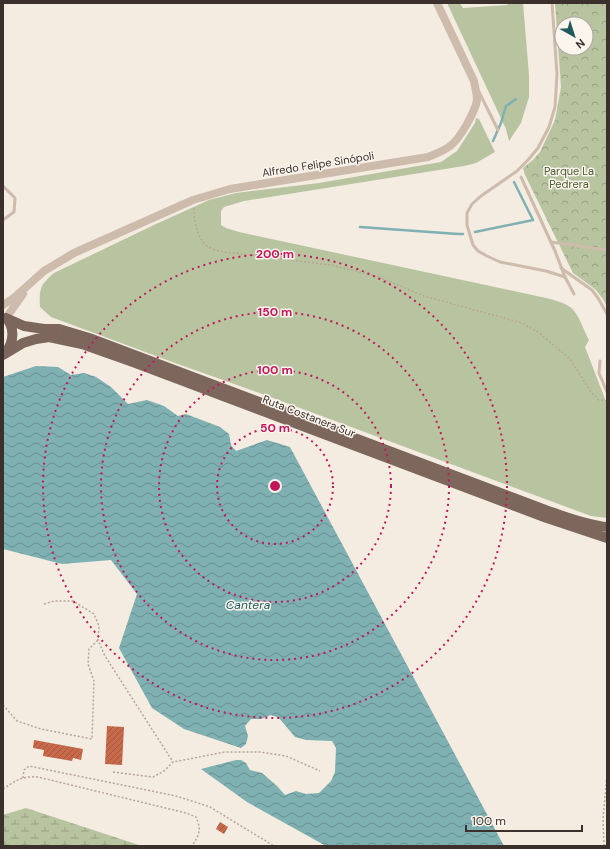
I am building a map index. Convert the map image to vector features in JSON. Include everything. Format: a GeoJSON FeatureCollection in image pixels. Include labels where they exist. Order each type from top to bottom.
{"type":"FeatureCollection","features":[{"type":"Feature","properties":{"kind":"main road","name":"Ruta Costanera Sur"},"geometry":{"type":"LineString","coordinates":[[3,355],[11,344],[13,336],[12,328],[6,317]]}},
{"type":"Feature","properties":{"kind":"main road","name":"Ruta Costanera Sur"},"geometry":{"type":"LineString","coordinates":[[6,317],[24,326],[44,329],[59,329],[89,338],[548,511],[578,521],[607,527]]}},
{"type":"Feature","properties":{"kind":"main road","name":"Ruta Costanera Sur"},"geometry":{"type":"LineString","coordinates":[[3,355],[23,343],[49,337],[82,344],[134,362],[547,518],[607,538]]}},
{"type":"Feature","properties":{"kind":"street","name":"Alfredo Felipe Sinópoli"},"geometry":{"type":"LineString","coordinates":[[44,271],[74,253],[193,200],[230,189],[428,157],[451,145],[459,136],[473,113],[477,95],[474,81],[437,3]]}},
{"type":"Feature","properties":{"kind":"street"},"geometry":{"type":"LineString","coordinates":[[3,305],[15,297],[44,271]]}},
{"type":"Feature","properties":{"kind":"street"},"geometry":{"type":"LineString","coordinates":[[6,317],[23,294],[44,271]]}},
{"type":"Feature","properties":{"kind":"lane"},"geometry":{"type":"LineString","coordinates":[[552,3],[557,74],[555,107],[549,127],[538,148],[528,160],[517,171],[472,204],[467,213],[467,225],[473,245],[478,251],[487,256],[500,262],[546,271],[565,277]]}},
{"type":"Feature","properties":{"kind":"lane"},"geometry":{"type":"LineString","coordinates":[[474,81],[498,130]]}},
{"type":"Feature","properties":{"kind":"lane"},"geometry":{"type":"LineString","coordinates":[[521,177],[574,294]]}},
{"type":"Feature","properties":{"kind":"lane"},"geometry":{"type":"LineString","coordinates":[[3,186],[15,198],[14,212],[3,220]]}},
{"type":"Feature","properties":{"kind":"lane"},"geometry":{"type":"LineString","coordinates":[[550,242],[607,250]]}},
{"type":"Feature","properties":{"kind":"lane"},"geometry":{"type":"LineString","coordinates":[[561,268],[592,290],[607,314]]}},
{"type":"Feature","properties":{"kind":"lane"},"geometry":{"type":"LineString","coordinates":[[600,361],[599,372],[607,392]]}},
{"type":"Feature","properties":{"kind":"path"},"geometry":{"type":"LineString","coordinates":[[193,200],[194,216],[198,233],[203,241],[212,249],[225,252],[331,265],[379,278],[424,296],[522,323],[538,332],[570,360],[595,396],[599,400],[607,401]]}},
{"type":"Feature","properties":{"kind":"path"},"geometry":{"type":"LineString","coordinates":[[44,604],[54,601],[72,601],[94,614],[99,626],[98,640],[105,656],[173,762]]}},
{"type":"Feature","properties":{"kind":"path"},"geometry":{"type":"LineString","coordinates":[[3,705],[17,721],[41,729],[92,738],[94,681],[88,664],[89,648],[98,640]]}},
{"type":"Feature","properties":{"kind":"path"},"geometry":{"type":"LineString","coordinates":[[113,772],[153,777],[164,771],[173,762],[225,752],[260,752],[286,756],[320,771]]}},
{"type":"Feature","properties":{"kind":"path"},"geometry":{"type":"LineString","coordinates":[[23,778],[24,770],[29,766],[176,796],[210,807],[274,846]]}},
{"type":"Feature","properties":{"kind":"path"},"geometry":{"type":"LineString","coordinates":[[604,846],[603,819],[607,775]]}},
{"type":"Feature","properties":{"kind":"path"},"geometry":{"type":"LineString","coordinates":[[3,789],[26,776],[38,777],[186,813],[196,817],[199,825],[199,834],[192,846]]}},
{"type":"Feature","properties":{"kind":"green space"},"geometry":{"type":"Polygon","coordinates":[[[447,3],[460,3],[463,8],[523,3],[529,75],[529,97],[521,123],[509,141],[506,129],[447,3]]]}},
{"type":"Feature","properties":{"kind":"green space","name":"Parque La Pedrera"},"geometry":{"type":"Polygon","coordinates":[[[555,3],[607,3],[607,307],[595,289],[573,273],[525,175],[523,168],[540,152],[555,120],[561,87],[559,56],[594,56],[594,16],[556,16],[555,3]]]}},
{"type":"Feature","properties":{"kind":"green space"},"geometry":{"type":"Polygon","coordinates":[[[476,118],[479,119],[495,152],[476,163],[244,201],[224,207],[221,211],[221,225],[239,232],[546,298],[561,302],[573,309],[589,340],[585,347],[607,404],[607,518],[591,516],[51,317],[40,307],[41,288],[54,273],[209,200],[236,193],[319,183],[441,162],[457,151],[475,123],[476,118]]]}},
{"type":"Feature","properties":{"kind":"green space"},"geometry":{"type":"Polygon","coordinates":[[[26,808],[142,846],[3,846],[3,815],[26,808]]]}},
{"type":"Feature","properties":{"kind":"water","name":"Cantera"},"geometry":{"type":"Polygon","coordinates":[[[36,366],[58,367],[71,375],[84,373],[96,377],[111,387],[128,404],[147,400],[164,406],[178,416],[186,414],[220,427],[229,434],[231,445],[236,451],[267,440],[290,447],[504,846],[326,846],[247,802],[201,769],[241,760],[246,763],[250,770],[262,773],[285,795],[296,791],[306,794],[319,793],[331,781],[335,772],[336,748],[332,741],[306,740],[295,737],[279,718],[271,715],[261,719],[251,719],[245,726],[248,736],[246,744],[241,748],[184,729],[152,708],[119,648],[137,594],[111,560],[62,564],[3,549],[3,377],[36,366]]]}},
{"type":"Feature","properties":{"kind":"building"},"geometry":{"type":"Polygon","coordinates":[[[107,726],[124,727],[122,765],[105,764],[107,726]]]}},
{"type":"Feature","properties":{"kind":"building"},"geometry":{"type":"Polygon","coordinates":[[[34,740],[83,749],[81,760],[73,758],[72,761],[43,756],[44,750],[33,748],[34,740]]]}},
{"type":"Feature","properties":{"kind":"building"},"geometry":{"type":"Polygon","coordinates":[[[220,822],[228,827],[224,834],[216,829],[220,822]]]}},
{"type":"Feature","properties":{"kind":"waterway"},"geometry":{"type":"LineString","coordinates":[[493,141],[501,123],[506,106],[516,99]]}},
{"type":"Feature","properties":{"kind":"waterway"},"geometry":{"type":"LineString","coordinates":[[475,232],[533,220],[514,182]]}},
{"type":"Feature","properties":{"kind":"waterway"},"geometry":{"type":"LineString","coordinates":[[360,227],[463,234]]}}]}
